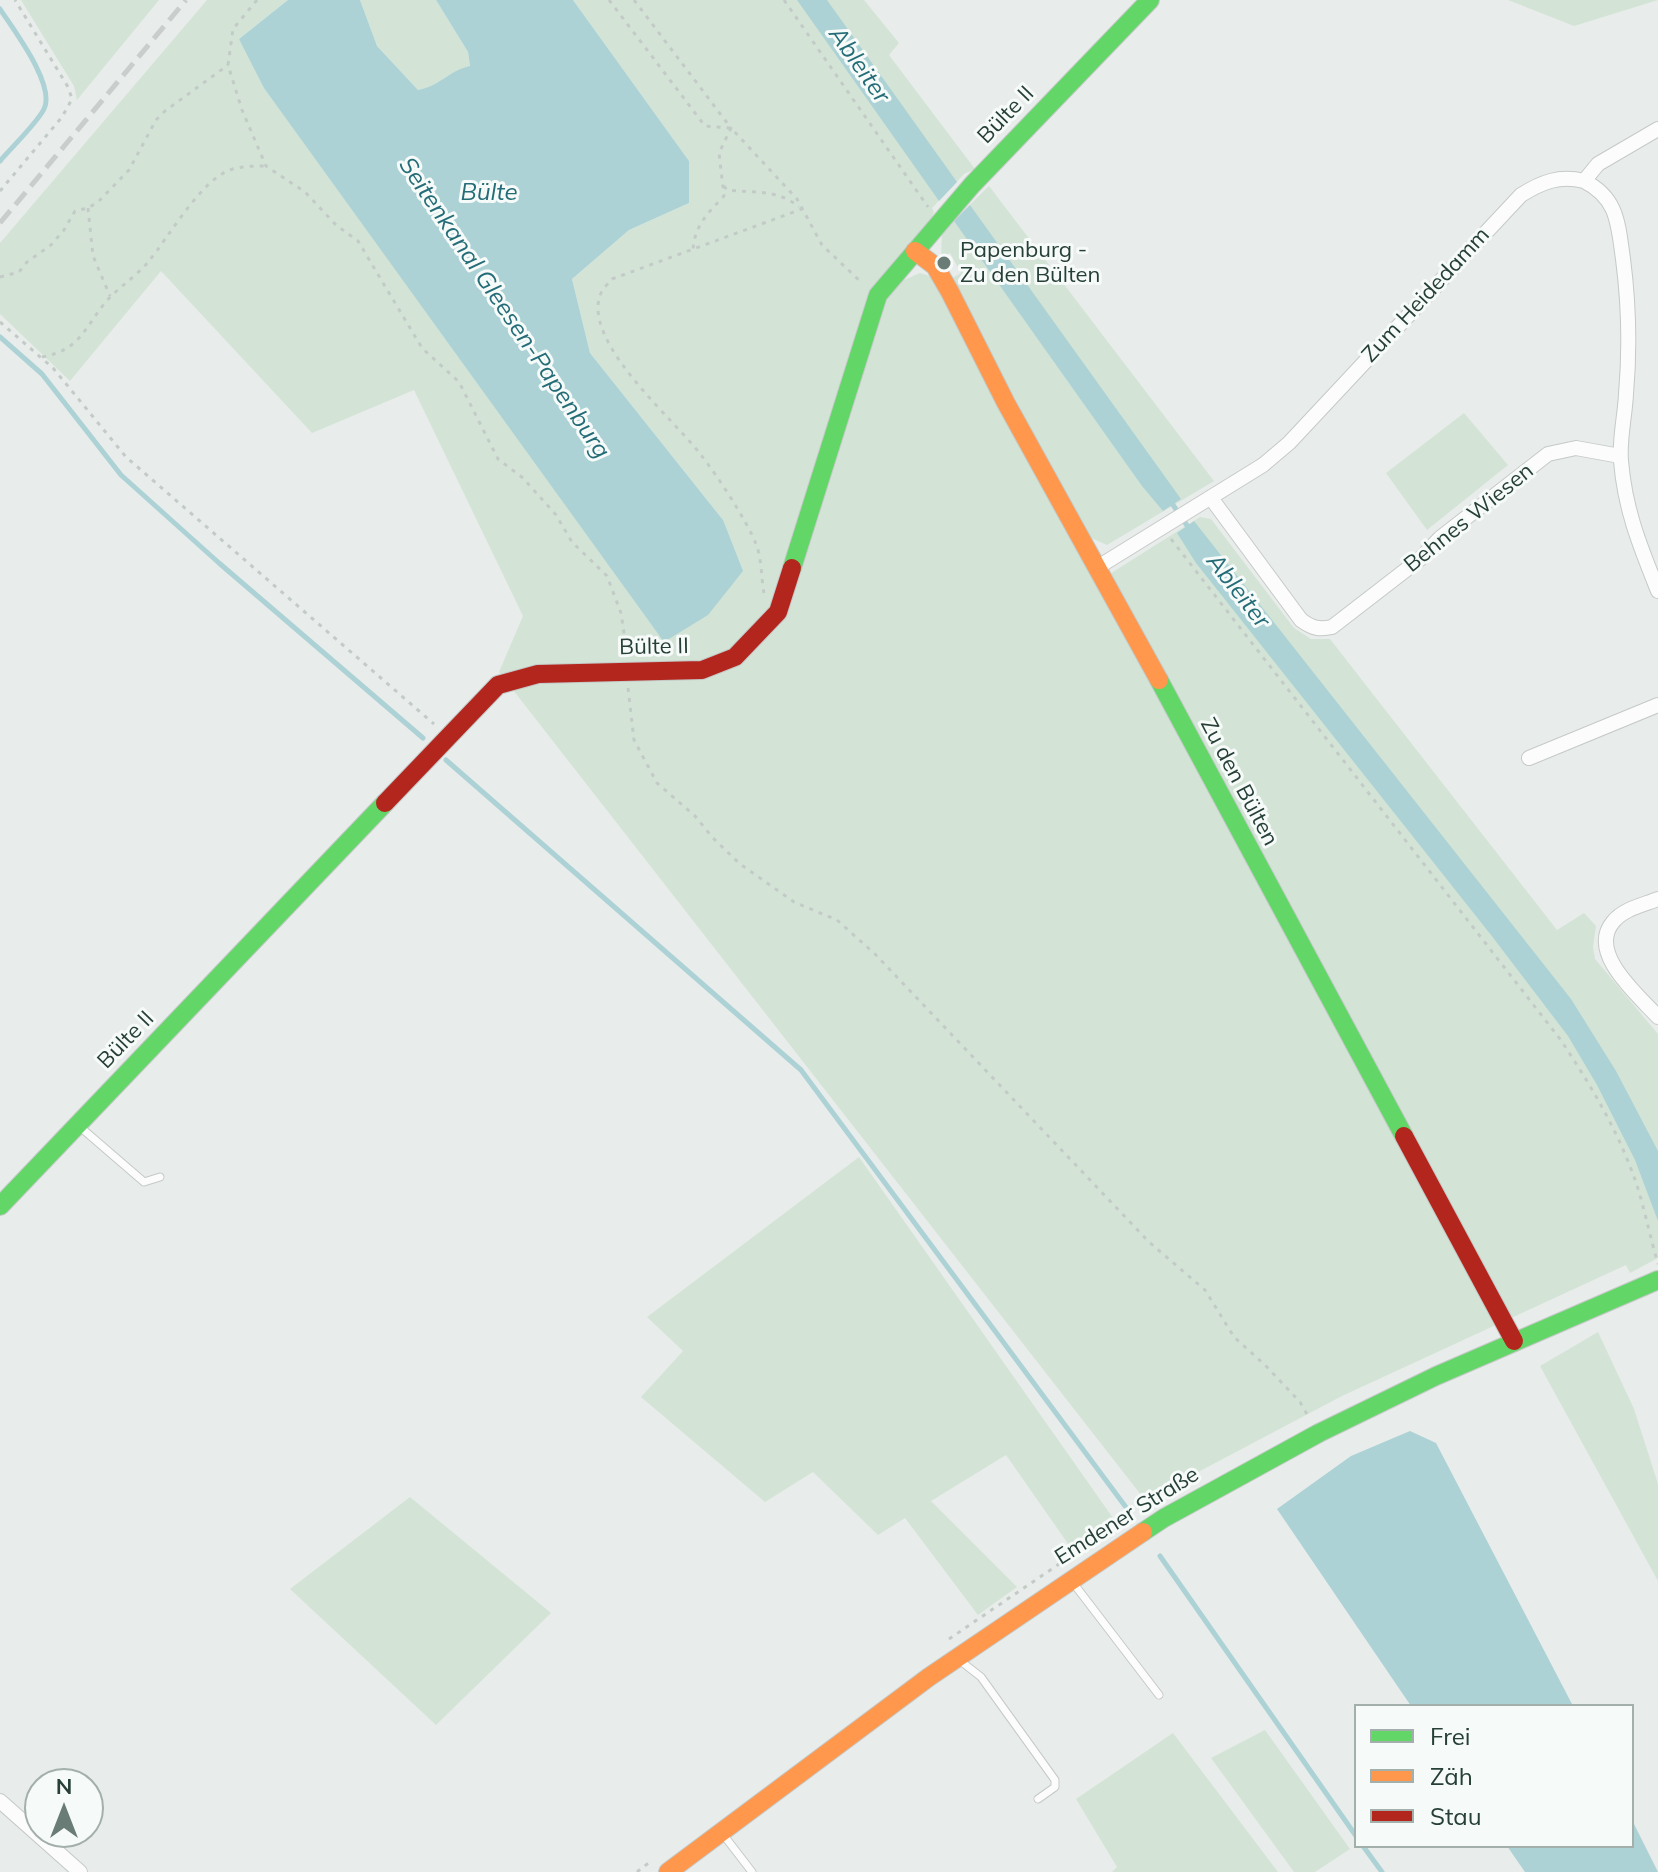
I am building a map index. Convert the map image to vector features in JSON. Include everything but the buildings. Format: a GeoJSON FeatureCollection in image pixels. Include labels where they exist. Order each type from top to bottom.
{"type":"FeatureCollection","features":[{"type":"Feature","properties":{"kind":"street","name":"Bülte II"},"geometry":{"type":"LineString","coordinates":[[0,1206],[498,685],[538,674],[702,670],[735,657],[778,612],[878,295],[936,225],[1150,0]]}},
{"type":"Feature","properties":{"kind":"street"},"geometry":{"type":"LineString","coordinates":[[1658,129],[1598,164],[1584,181],[1608,198],[1615,212],[1630,308],[1630,345],[1620,456],[1634,534],[1653,567],[1658,591]]}},
{"type":"Feature","properties":{"kind":"street","name":"Zum Heidedamm"},"geometry":{"type":"LineString","coordinates":[[1098,567],[1263,465],[1289,443],[1521,195],[1554,179],[1584,181]]}},
{"type":"Feature","properties":{"kind":"street","name":"Zu den Bülten"},"geometry":{"type":"LineString","coordinates":[[915,251],[935,266],[950,292],[1006,403],[1098,567],[1514,1341]]}},
{"type":"Feature","properties":{"kind":"street","name":"Behnes Wiesen"},"geometry":{"type":"LineString","coordinates":[[1211,498],[1301,620],[1312,627],[1332,627],[1548,454],[1576,448],[1620,456]]}},
{"type":"Feature","properties":{"kind":"street"},"geometry":{"type":"LineString","coordinates":[[1529,758],[1658,705]]}},
{"type":"Feature","properties":{"kind":"street"},"geometry":{"type":"LineString","coordinates":[[1658,899],[1626,911],[1612,922],[1605,944],[1611,964],[1658,1017]]}},
{"type":"Feature","properties":{"kind":"street","name":"Emdener Straße"},"geometry":{"type":"LineString","coordinates":[[677,1870],[721,1831],[956,1658],[1164,1518],[1319,1433],[1514,1341],[1658,1280]]}},
{"type":"Feature","properties":{"kind":"street"},"geometry":{"type":"LineString","coordinates":[[0,1801],[80,1872]]}},
{"type":"Feature","properties":{"kind":"lane"},"geometry":{"type":"LineString","coordinates":[[77,1125],[144,1182],[160,1177]]}},
{"type":"Feature","properties":{"kind":"lane"},"geometry":{"type":"LineString","coordinates":[[1071,1579],[1159,1695]]}},
{"type":"Feature","properties":{"kind":"lane"},"geometry":{"type":"LineString","coordinates":[[956,1658],[981,1677],[1055,1780],[1055,1787],[1038,1799]]}},
{"type":"Feature","properties":{"kind":"lane"},"geometry":{"type":"LineString","coordinates":[[721,1831],[752,1872]]}},
{"type":"Feature","properties":{"kind":"path"},"geometry":{"type":"LineString","coordinates":[[0,191],[62,117],[72,99],[68,87],[15,0]]}},
{"type":"Feature","properties":{"kind":"path"},"geometry":{"type":"LineString","coordinates":[[257,0],[233,29],[228,65],[242,110],[266,166],[305,192],[336,225],[358,241],[422,348],[459,382],[498,459],[523,478],[556,515],[572,542],[607,576],[621,613],[634,740],[657,783],[695,816],[740,864],[794,902],[837,920],[875,954],[1149,1242],[1205,1290],[1234,1337],[1300,1402],[1319,1433]]}},
{"type":"Feature","properties":{"kind":"path"},"geometry":{"type":"LineString","coordinates":[[609,0],[705,126],[731,128]]}},
{"type":"Feature","properties":{"kind":"path"},"geometry":{"type":"LineString","coordinates":[[634,0],[731,128],[797,199],[822,245],[856,279],[878,295]]}},
{"type":"Feature","properties":{"kind":"path"},"geometry":{"type":"LineString","coordinates":[[784,0],[926,203],[936,225]]}},
{"type":"Feature","properties":{"kind":"path"},"geometry":{"type":"LineString","coordinates":[[0,277],[19,272],[57,238],[75,211],[88,208],[129,170],[156,120],[228,65]]}},
{"type":"Feature","properties":{"kind":"path"},"geometry":{"type":"LineString","coordinates":[[693,249],[694,233],[705,215],[724,196],[719,153],[731,128]]}},
{"type":"Feature","properties":{"kind":"path"},"geometry":{"type":"LineString","coordinates":[[40,358],[58,354],[72,346],[110,297],[149,262],[163,239],[205,189],[227,170],[266,166]]}},
{"type":"Feature","properties":{"kind":"path"},"geometry":{"type":"LineString","coordinates":[[722,183],[727,190],[769,192],[788,197],[802,209]]}},
{"type":"Feature","properties":{"kind":"path"},"geometry":{"type":"LineString","coordinates":[[88,208],[93,256],[110,297]]}},
{"type":"Feature","properties":{"kind":"path"},"geometry":{"type":"LineString","coordinates":[[778,612],[763,592],[757,545],[726,492],[700,453],[640,388],[605,338],[598,313],[601,293],[612,279],[802,209]]}},
{"type":"Feature","properties":{"kind":"path"},"geometry":{"type":"LineString","coordinates":[[0,322],[53,368],[126,457],[423,716],[450,736]]}},
{"type":"Feature","properties":{"kind":"path"},"geometry":{"type":"LineString","coordinates":[[1166,524],[1172,542],[1560,1039],[1586,1077],[1615,1134],[1638,1190],[1658,1265]]}},
{"type":"Feature","properties":{"kind":"green space"},"geometry":{"type":"Polygon","coordinates":[[[21,0],[159,0],[77,100],[74,86],[21,0]]]}},
{"type":"Feature","properties":{"kind":"green space"},"geometry":{"type":"Polygon","coordinates":[[[207,0],[288,0],[239,39],[723,520],[590,353],[572,279],[629,230],[689,203],[689,161],[573,0],[864,0],[899,43],[889,55],[975,169],[964,174],[932,208],[934,212],[904,280],[920,273],[939,279],[1097,582],[1200,517],[1211,519],[1294,628],[1311,639],[1330,639],[1557,930],[1584,913],[1596,926],[1595,959],[1658,1034],[1658,1258],[1630,1273],[1626,1265],[1342,1396],[1145,1500],[499,672],[523,616],[414,390],[312,433],[161,271],[70,381],[0,314],[0,243],[207,0]]]}},
{"type":"Feature","properties":{"kind":"green space"},"geometry":{"type":"Polygon","coordinates":[[[360,0],[436,0],[468,52],[470,67],[418,90],[377,46],[360,0]]]}},
{"type":"Feature","properties":{"kind":"green space"},"geometry":{"type":"Polygon","coordinates":[[[1508,0],[1658,0],[1574,26],[1508,0]]]}},
{"type":"Feature","properties":{"kind":"green space"},"geometry":{"type":"Polygon","coordinates":[[[989,186],[1214,481],[1107,545],[1089,537],[1082,527],[952,278],[961,273],[950,253],[941,258],[942,232],[989,186]]]}},
{"type":"Feature","properties":{"kind":"green space"},"geometry":{"type":"Polygon","coordinates":[[[1464,413],[1508,465],[1427,530],[1386,473],[1464,413]]]}},
{"type":"Feature","properties":{"kind":"green space"},"geometry":{"type":"Polygon","coordinates":[[[859,1157],[1113,1518],[1071,1548],[1006,1455],[931,1501],[1017,1587],[978,1615],[905,1518],[878,1535],[813,1472],[765,1502],[641,1397],[683,1351],[647,1317],[859,1157]]]}},
{"type":"Feature","properties":{"kind":"green space"},"geometry":{"type":"Polygon","coordinates":[[[1598,1332],[1634,1409],[1658,1484],[1658,1581],[1540,1366],[1598,1332]]]}},
{"type":"Feature","properties":{"kind":"green space"},"geometry":{"type":"Polygon","coordinates":[[[410,1497],[551,1613],[436,1725],[290,1589],[410,1497]]]}},
{"type":"Feature","properties":{"kind":"green space"},"geometry":{"type":"Polygon","coordinates":[[[1265,1730],[1350,1849],[1315,1872],[1294,1872],[1211,1758],[1265,1730]]]}},
{"type":"Feature","properties":{"kind":"green space"},"geometry":{"type":"Polygon","coordinates":[[[1173,1733],[1278,1872],[1112,1872],[1117,1867],[1076,1799],[1173,1733]]]}},
{"type":"Feature","properties":{"kind":"water","name":"Bülte"},"geometry":{"type":"Polygon","coordinates":[[[288,0],[360,0],[377,46],[418,90],[470,66],[468,52],[436,0],[573,0],[689,161],[689,203],[629,230],[572,279],[590,353],[723,520],[743,571],[708,615],[664,642],[264,88],[239,39],[288,0]]]}},
{"type":"Feature","properties":{"kind":"water"},"geometry":{"type":"Polygon","coordinates":[[[797,0],[827,0],[957,182],[939,201],[797,0]]]}},
{"type":"Feature","properties":{"kind":"water"},"geometry":{"type":"Polygon","coordinates":[[[970,205],[1181,499],[1163,511],[1142,486],[954,221],[970,205]]]}},
{"type":"Feature","properties":{"kind":"water"},"geometry":{"type":"Polygon","coordinates":[[[1194,521],[1571,999],[1616,1071],[1658,1151],[1658,1221],[1635,1160],[1568,1036],[1196,563],[1177,533],[1194,521]]]}},
{"type":"Feature","properties":{"kind":"water"},"geometry":{"type":"Polygon","coordinates":[[[1410,1431],[1436,1443],[1572,1704],[1410,1704],[1277,1509],[1351,1456],[1410,1431]]]}},
{"type":"Feature","properties":{"kind":"water"},"geometry":{"type":"Polygon","coordinates":[[[1634,1824],[1658,1872],[1525,1872],[1508,1848],[1634,1848],[1634,1824]]]}},
{"type":"Feature","properties":{"kind":"waterway"},"geometry":{"type":"LineString","coordinates":[[0,9],[39,72],[46,99],[41,115],[0,161]]}},
{"type":"Feature","properties":{"kind":"waterway"},"geometry":{"type":"LineString","coordinates":[[0,337],[42,374],[121,475],[423,738]]}},
{"type":"Feature","properties":{"kind":"waterway","name":"Ableiter"},"geometry":{"type":"LineString","coordinates":[[1169,499],[1190,530]]}},
{"type":"Feature","properties":{"kind":"waterway"},"geometry":{"type":"LineString","coordinates":[[446,760],[801,1070],[1128,1510]]}},
{"type":"Feature","properties":{"kind":"waterway"},"geometry":{"type":"LineString","coordinates":[[1160,1556],[1354,1833]]}},
{"type":"Feature","properties":{"kind":"waterway"},"geometry":{"type":"LineString","coordinates":[[1364,1848],[1382,1872]]}},
{"type":"Feature","properties":{"kind":"railway"},"geometry":{"type":"LineString","coordinates":[[0,223],[186,0]]}},
{"type":"Feature","properties":{"kind":"traffic: fast"},"geometry":{"type":"LineString","coordinates":[[792,568],[878,295],[972,185],[1150,0]]}},
{"type":"Feature","properties":{"kind":"traffic: fast"},"geometry":{"type":"LineString","coordinates":[[1159,680],[1404,1136]]}},
{"type":"Feature","properties":{"kind":"traffic: fast"},"geometry":{"type":"LineString","coordinates":[[0,1206],[385,803]]}},
{"type":"Feature","properties":{"kind":"traffic: fast"},"geometry":{"type":"LineString","coordinates":[[1143,1532],[1319,1433],[1436,1376],[1658,1280]]}},
{"type":"Feature","properties":{"kind":"traffic: slow"},"geometry":{"type":"LineString","coordinates":[[915,251],[935,266],[950,292],[1006,403],[1159,680]]}},
{"type":"Feature","properties":{"kind":"traffic: slow"},"geometry":{"type":"LineString","coordinates":[[668,1872],[929,1677],[1143,1532]]}},
{"type":"Feature","properties":{"kind":"traffic: jam"},"geometry":{"type":"LineString","coordinates":[[385,803],[498,685],[538,674],[702,670],[735,657],[778,612],[792,568]]}},
{"type":"Feature","properties":{"kind":"traffic: jam"},"geometry":{"type":"LineString","coordinates":[[1404,1136],[1514,1341]]}},
{"type":"Feature","properties":{"kind":"place","name":"Papenburg - Zu den Bülten"},"geometry":{"type":"Point","coordinates":[944,263]}},
{"type":"Feature","properties":{"kind":"water label","name":"Seitenkanal Gleesen-Papenburg"},"geometry":{"type":"Point","coordinates":[504,308]}}]}
